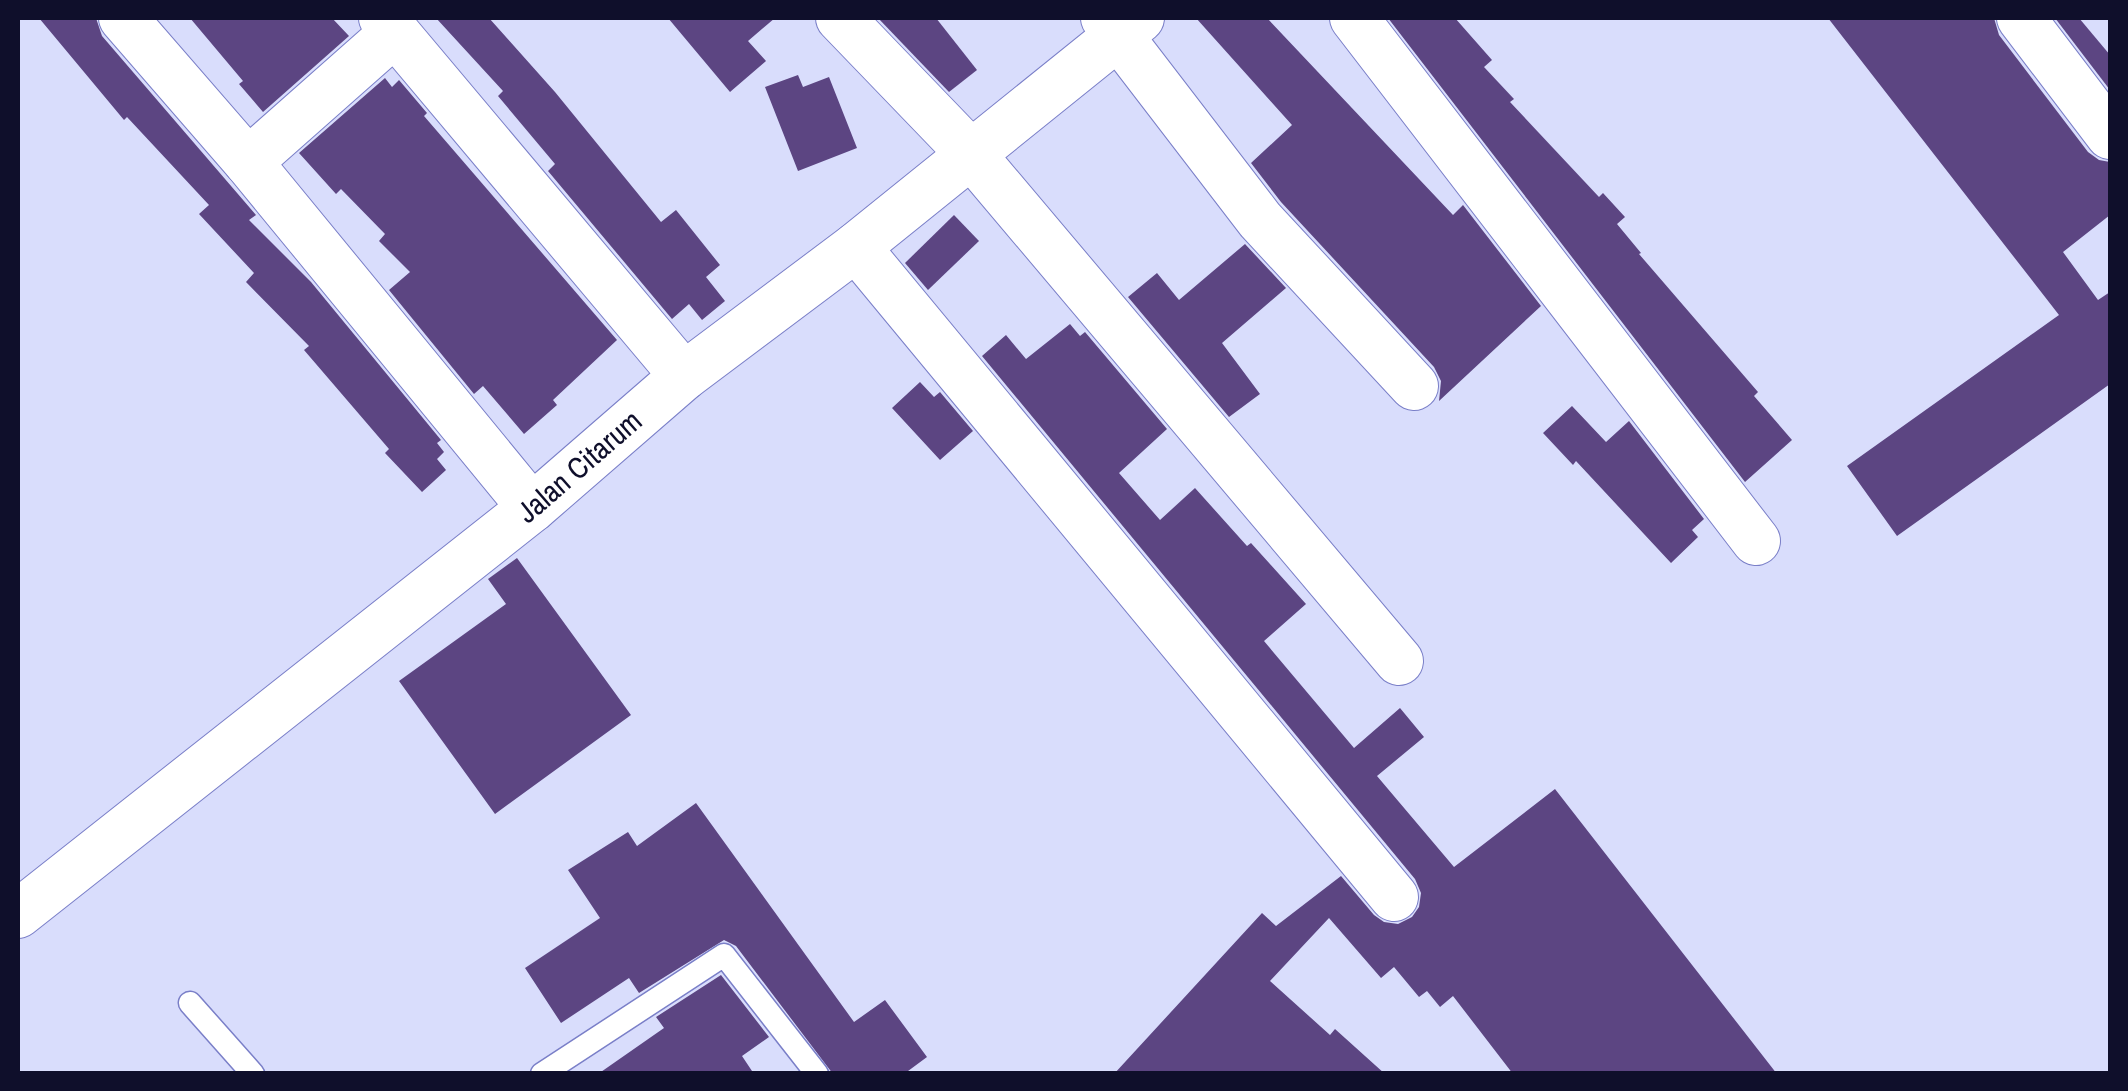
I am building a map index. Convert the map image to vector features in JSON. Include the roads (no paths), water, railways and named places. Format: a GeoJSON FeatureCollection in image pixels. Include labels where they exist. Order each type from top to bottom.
{"type":"FeatureCollection","features":[{"type":"Feature","properties":{"kind":"street"},"geometry":{"type":"LineString","coordinates":[[123,18],[248,162],[532,508]]}},
{"type":"Feature","properties":{"kind":"street"},"geometry":{"type":"LineString","coordinates":[[840,18],[970,154],[1399,661]]}},
{"type":"Feature","properties":{"kind":"street"},"geometry":{"type":"LineString","coordinates":[[1354,18],[1756,541]]}},
{"type":"Feature","properties":{"kind":"street"},"geometry":{"type":"LineString","coordinates":[[2021,18],[2110,134]]}},
{"type":"Feature","properties":{"kind":"street"},"geometry":{"type":"LineString","coordinates":[[248,162],[389,25],[684,376]]}},
{"type":"Feature","properties":{"kind":"street"},"geometry":{"type":"LineString","coordinates":[[1110,36],[1260,220],[1414,386]]}},
{"type":"Feature","properties":{"kind":"street","name":"Jalan Citarum"},"geometry":{"type":"LineString","coordinates":[[18,914],[532,508],[684,376],[856,246],[1110,36]]}},
{"type":"Feature","properties":{"kind":"street"},"geometry":{"type":"LineString","coordinates":[[856,246],[1394,897]]}},
{"type":"Feature","properties":{"kind":"lane"},"geometry":{"type":"LineString","coordinates":[[542,1074],[724,955],[817,1074]]}},
{"type":"Feature","properties":{"kind":"lane"},"geometry":{"type":"LineString","coordinates":[[190,1002],[253,1074]]}}]}
